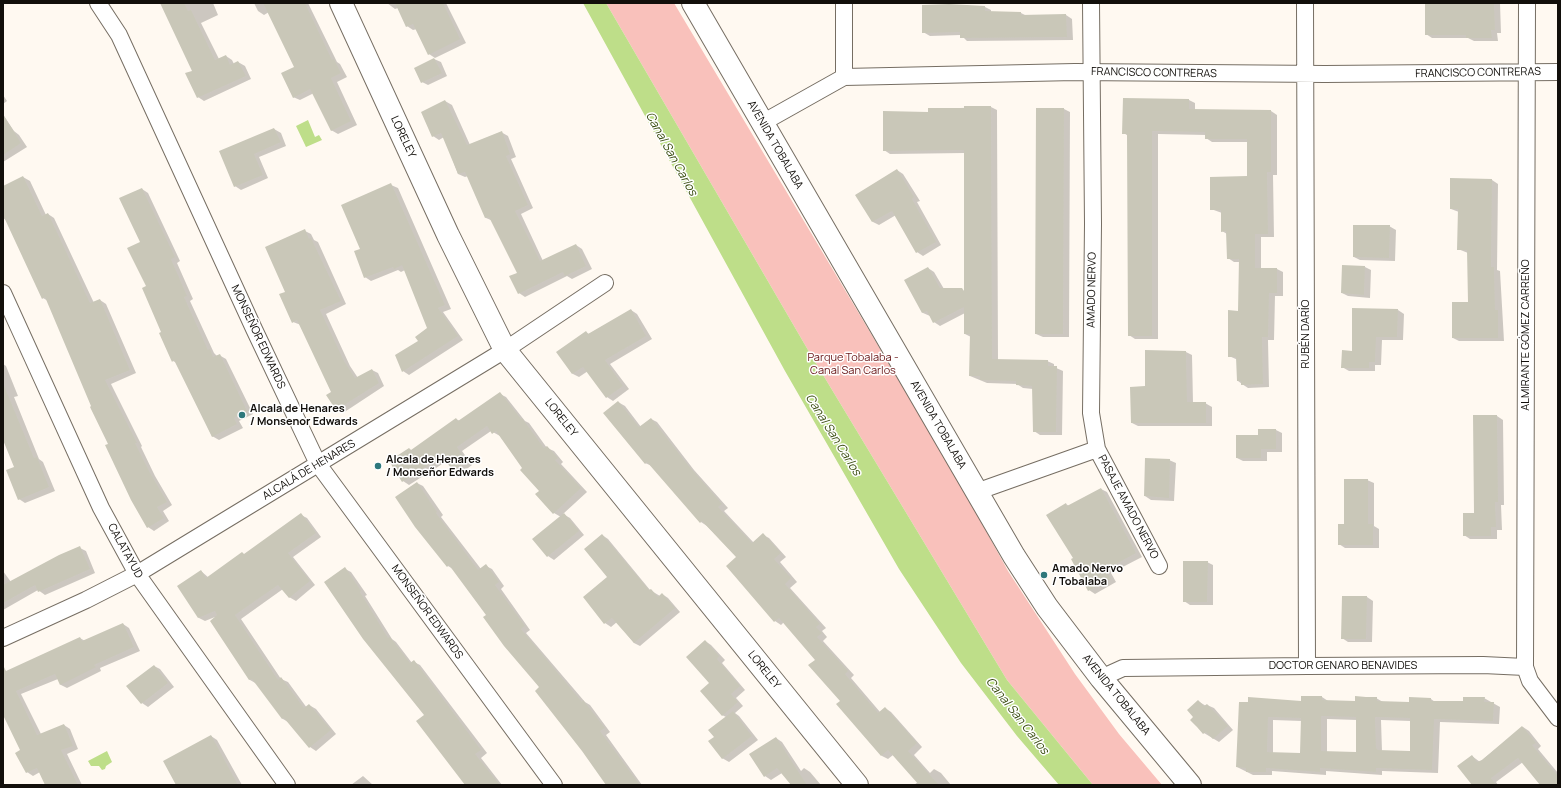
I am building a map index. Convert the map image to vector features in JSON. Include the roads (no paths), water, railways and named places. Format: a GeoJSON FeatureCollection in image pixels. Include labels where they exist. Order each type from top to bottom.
{"type":"FeatureCollection","features":[{"type":"Feature","properties":{"kind":"street","name":"MONSEÑOR EDWARDS"},"geometry":{"type":"LineString","coordinates":[[98,3],[119,35],[254,329],[318,464],[554,785]]}},
{"type":"Feature","properties":{"kind":"street","name":"LORELEY"},"geometry":{"type":"LineString","coordinates":[[341,3],[445,227],[505,350],[857,785]]}},
{"type":"Feature","properties":{"kind":"street","name":"AVENIDA TOBALABA"},"geometry":{"type":"LineString","coordinates":[[693,3],[1014,556],[1047,607],[1101,678],[1190,785]]}},
{"type":"Feature","properties":{"kind":"street"},"geometry":{"type":"LineString","coordinates":[[844,3],[844,77]]}},
{"type":"Feature","properties":{"kind":"street","name":"AMADO NERVO"},"geometry":{"type":"LineString","coordinates":[[1091,3],[1093,224],[1091,413],[1097,449]]}},
{"type":"Feature","properties":{"kind":"street","name":"RUBÉN DARÍO"},"geometry":{"type":"LineString","coordinates":[[1305,3],[1307,666]]}},
{"type":"Feature","properties":{"kind":"street","name":"ALMIRANTE GÓMEZ CARREÑO"},"geometry":{"type":"LineString","coordinates":[[1525,667],[1527,3]]}},
{"type":"Feature","properties":{"kind":"street","name":"FRANCISCO CONTRERAS"},"geometry":{"type":"LineString","coordinates":[[762,123],[844,77],[1092,72],[1305,74],[1558,72]]}},
{"type":"Feature","properties":{"kind":"street","name":"ALCALÁ DE HENARES"},"geometry":{"type":"LineString","coordinates":[[3,638],[86,600],[137,574],[505,350],[605,283]]}},
{"type":"Feature","properties":{"kind":"street","name":"CALATAYUD"},"geometry":{"type":"LineString","coordinates":[[3,293],[101,508],[137,574],[287,785]]}},
{"type":"Feature","properties":{"kind":"street"},"geometry":{"type":"LineString","coordinates":[[976,492],[1097,449]]}},
{"type":"Feature","properties":{"kind":"street","name":"PASAJE AMADO NERVO"},"geometry":{"type":"LineString","coordinates":[[1097,449],[1160,566]]}},
{"type":"Feature","properties":{"kind":"street","name":"DOCTOR GENARO BENAVIDES"},"geometry":{"type":"LineString","coordinates":[[1101,678],[1123,668],[1307,666],[1525,667]]}},
{"type":"Feature","properties":{"kind":"street"},"geometry":{"type":"LineString","coordinates":[[1525,667],[1530,681],[1558,718]]}},
{"type":"Feature","properties":{"kind":"water","name":"Canal San Carlos"},"geometry":{"type":"Polygon","coordinates":[[[583,3],[606,3],[808,350],[1007,680],[1093,785],[1059,785],[1017,736],[961,663],[899,569],[785,371],[583,3]]]}},
{"type":"Feature","properties":{"kind":"water"},"geometry":{"type":"Polygon","coordinates":[[[308,120],[315,137],[319,135],[322,140],[306,147],[296,126],[308,120]]]}},
{"type":"Feature","properties":{"kind":"water"},"geometry":{"type":"Polygon","coordinates":[[[107,751],[112,762],[106,766],[105,769],[102,770],[99,766],[91,766],[88,761],[107,751]]]}},
{"type":"Feature","properties":{"kind":"place","name":"Alcala de Henares / Monsenor Edwards"},"geometry":{"type":"Point","coordinates":[242,415]}},
{"type":"Feature","properties":{"kind":"place","name":"Alcala de Henares / Monseñor Edwards"},"geometry":{"type":"Point","coordinates":[378,466]}},
{"type":"Feature","properties":{"kind":"place","name":"Amado Nervo / Tobalaba"},"geometry":{"type":"Point","coordinates":[1044,575]}},
{"type":"Feature","properties":{"kind":"park label","name":"Parque Tobalaba - Canal San Carlos"},"geometry":{"type":"Point","coordinates":[853,364]}}]}
